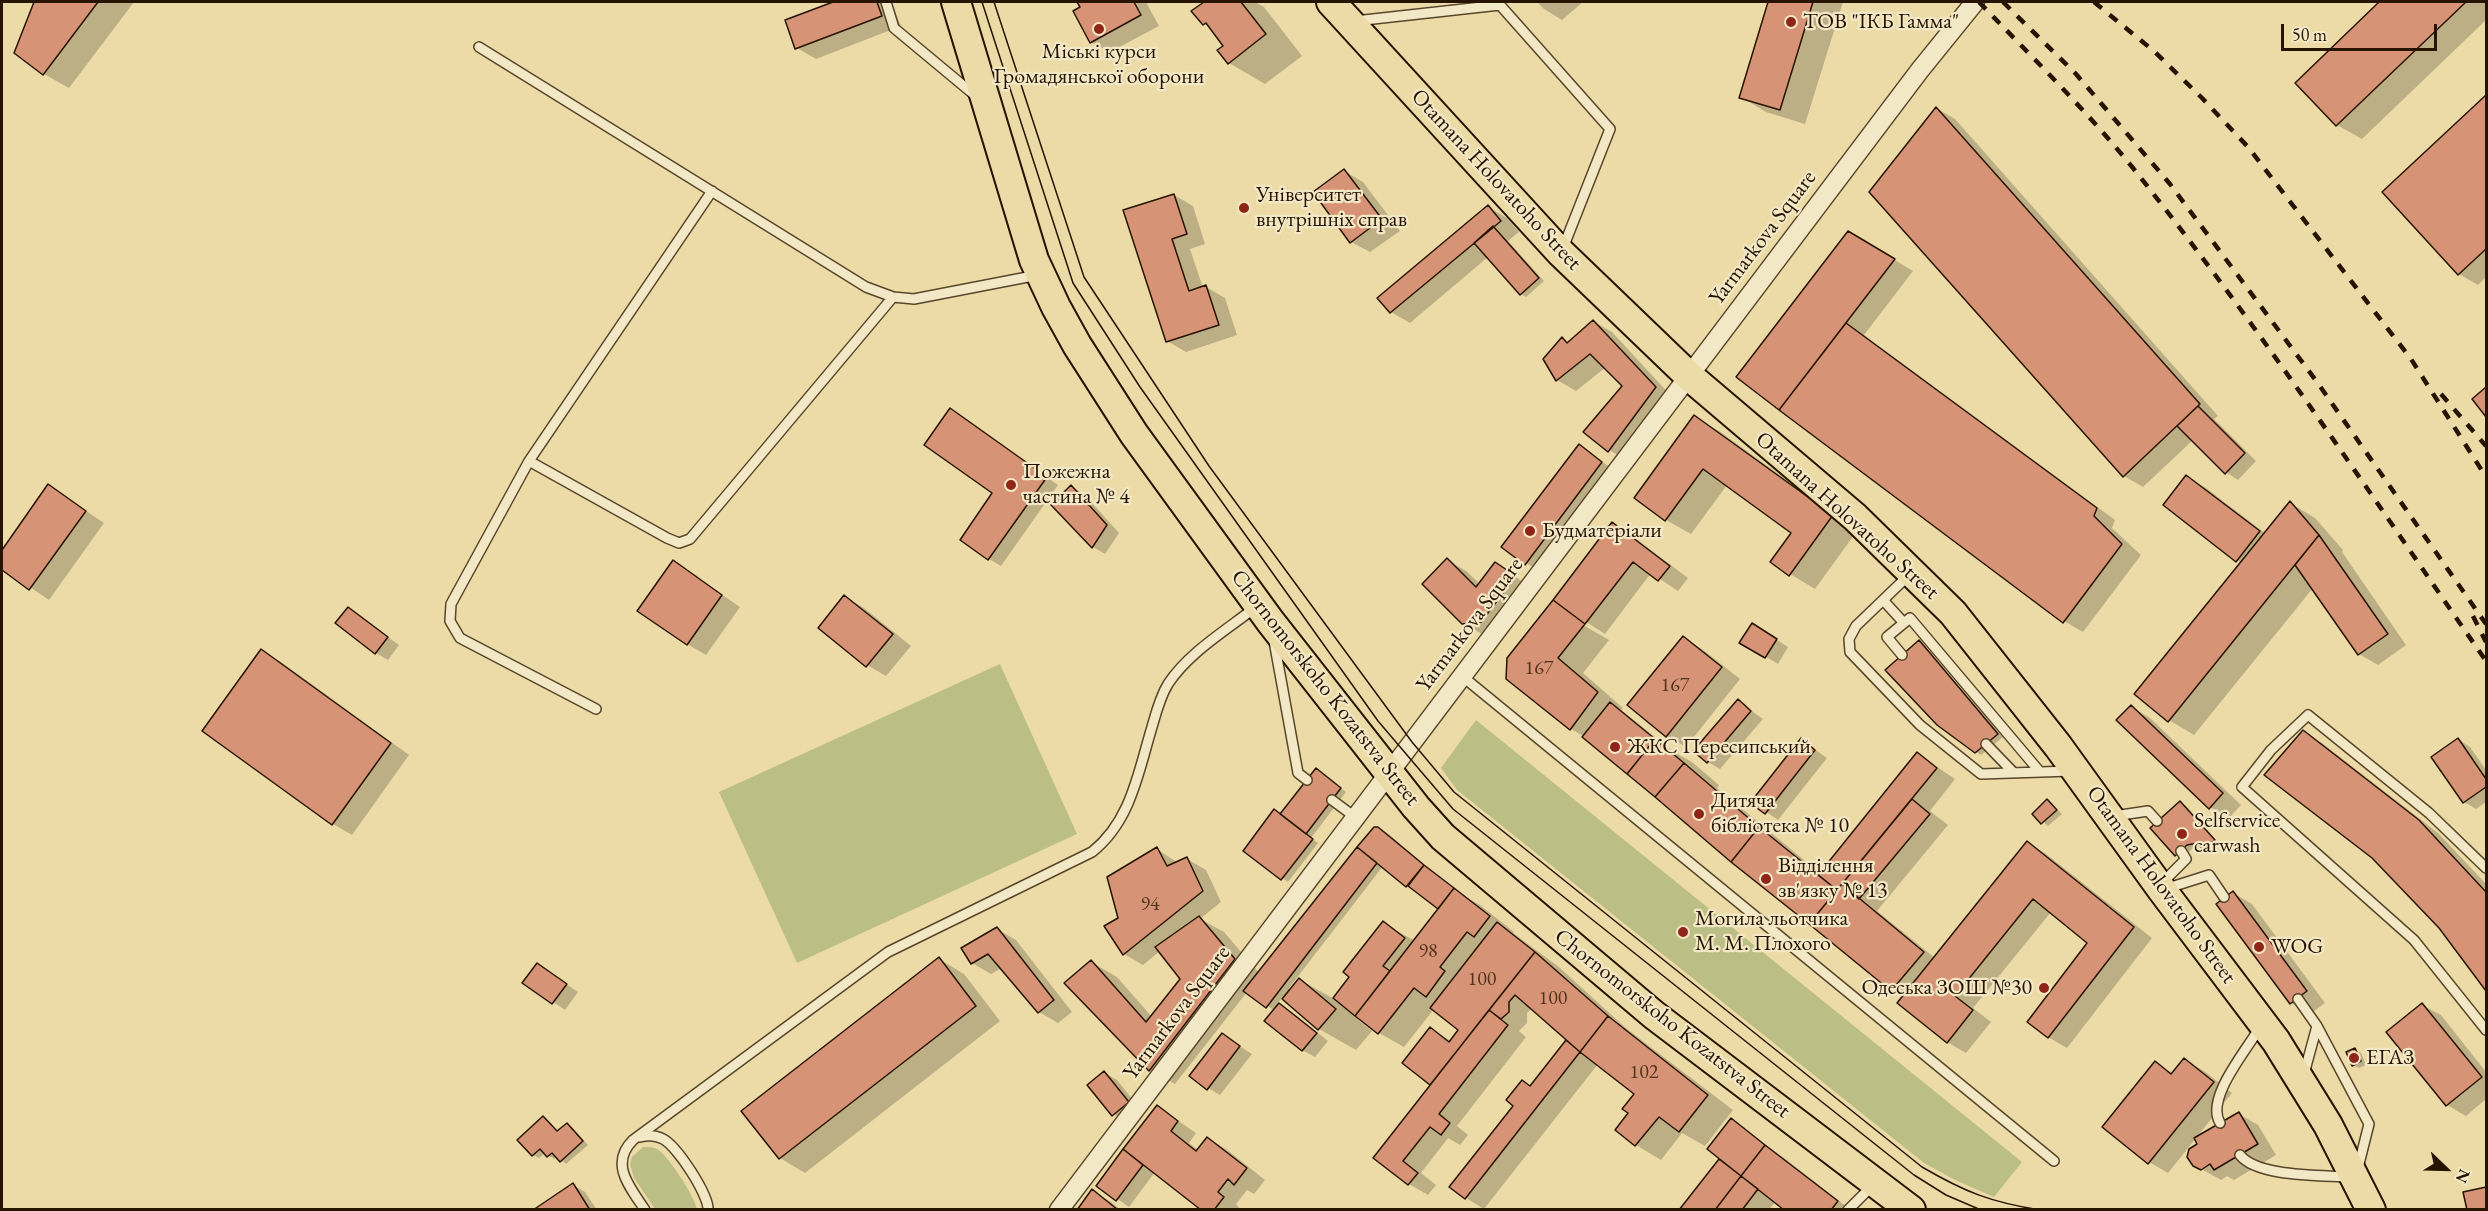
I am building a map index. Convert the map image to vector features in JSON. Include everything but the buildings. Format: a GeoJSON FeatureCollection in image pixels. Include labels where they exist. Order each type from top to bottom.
{"type":"FeatureCollection","features":[{"type":"Feature","properties":{"kind":"main road","name":"Chornomorskoho Kozatstva Street"},"geometry":{"type":"LineString","coordinates":[[956,2],[1034,260],[1077,345],[1134,434],[1264,613],[1389,772],[1443,837],[1654,1015],[1911,1209]]}},
{"type":"Feature","properties":{"kind":"main road","name":"Otamana Holovatoho Street"},"geometry":{"type":"LineString","coordinates":[[1331,2],[1561,253],[1689,376],[1855,517],[1953,613],[2076,771],[2262,1023],[2328,1125],[2371,1209]]}},
{"type":"Feature","properties":{"kind":"street","name":"Yarmarkova Square"},"geometry":{"type":"LineString","coordinates":[[1059,1209],[1920,70],[1975,2]]}},
{"type":"Feature","properties":{"kind":"lane"},"geometry":{"type":"LineString","coordinates":[[886,2],[894,28],[988,107]]}},
{"type":"Feature","properties":{"kind":"lane"},"geometry":{"type":"LineString","coordinates":[[1350,22],[1500,5],[1610,129],[1561,253]]}},
{"type":"Feature","properties":{"kind":"lane"},"geometry":{"type":"LineString","coordinates":[[479,47],[866,287],[892,297],[914,299],[1041,274]]}},
{"type":"Feature","properties":{"kind":"lane"},"geometry":{"type":"LineString","coordinates":[[596,709],[460,638],[450,621],[451,604],[529,461],[712,191]]}},
{"type":"Feature","properties":{"kind":"lane"},"geometry":{"type":"LineString","coordinates":[[529,461],[667,538],[680,543],[690,539],[892,297]]}},
{"type":"Feature","properties":{"kind":"lane"},"geometry":{"type":"LineString","coordinates":[[1912,573],[1856,626],[1849,639],[1850,652],[1920,725],[1981,774],[2076,771]]}},
{"type":"Feature","properties":{"kind":"lane"},"geometry":{"type":"LineString","coordinates":[[1883,600],[1904,623]]}},
{"type":"Feature","properties":{"kind":"lane"},"geometry":{"type":"LineString","coordinates":[[645,1209],[622,1174],[622,1155],[633,1140],[888,952],[1092,852],[1107,840],[1128,806],[1158,706],[1167,685],[1196,653],[1264,613],[1298,773],[1307,780]]}},
{"type":"Feature","properties":{"kind":"lane"},"geometry":{"type":"LineString","coordinates":[[1902,655],[1887,637],[1910,618],[2040,772]]}},
{"type":"Feature","properties":{"kind":"lane"},"geometry":{"type":"LineString","coordinates":[[1462,676],[2054,1161]]}},
{"type":"Feature","properties":{"kind":"lane"},"geometry":{"type":"LineString","coordinates":[[2487,868],[2429,813],[2308,715],[2271,750],[2242,787],[2414,940],[2487,1030]]}},
{"type":"Feature","properties":{"kind":"lane"},"geometry":{"type":"LineString","coordinates":[[1986,744],[2013,772]]}},
{"type":"Feature","properties":{"kind":"lane"},"geometry":{"type":"LineString","coordinates":[[1332,800],[1355,817]]}},
{"type":"Feature","properties":{"kind":"lane"},"geometry":{"type":"LineString","coordinates":[[2109,816],[2148,811],[2157,821]]}},
{"type":"Feature","properties":{"kind":"lane"},"geometry":{"type":"LineString","coordinates":[[2161,887],[2186,859],[2181,851]]}},
{"type":"Feature","properties":{"kind":"lane"},"geometry":{"type":"LineString","coordinates":[[2161,887],[2209,876],[2224,897]]}},
{"type":"Feature","properties":{"kind":"lane"},"geometry":{"type":"LineString","coordinates":[[2240,1155],[2254,1166],[2270,1170],[2355,1178],[2369,1124],[2317,1026],[2298,999]]}},
{"type":"Feature","properties":{"kind":"lane"},"geometry":{"type":"LineString","coordinates":[[2220,1123],[2216,1117],[2216,1105],[2222,1089],[2262,1023]]}},
{"type":"Feature","properties":{"kind":"lane"},"geometry":{"type":"LineString","coordinates":[[2302,1082],[2317,1026]]}},
{"type":"Feature","properties":{"kind":"lane"},"geometry":{"type":"LineString","coordinates":[[633,1140],[652,1135],[669,1143],[705,1195],[708,1209]]}},
{"type":"Feature","properties":{"kind":"lane"},"geometry":{"type":"LineString","coordinates":[[1848,1209],[1876,1183]]}},
{"type":"Feature","properties":{"kind":"green space"},"geometry":{"type":"Polygon","coordinates":[[[1000,664],[1077,834],[797,963],[719,792],[1000,664]]]}},
{"type":"Feature","properties":{"kind":"green space"},"geometry":{"type":"Polygon","coordinates":[[[1476,720],[2022,1162],[1994,1197],[1924,1163],[1457,790],[1441,768],[1476,720]]]}},
{"type":"Feature","properties":{"kind":"green space"},"geometry":{"type":"Polygon","coordinates":[[[643,1147],[657,1149],[668,1159],[686,1186],[697,1209],[655,1209],[634,1178],[630,1164],[632,1157],[643,1147]]]}},
{"type":"Feature","properties":{"kind":"tram line"},"geometry":{"type":"LineString","coordinates":[[982,2],[1073,283],[1140,387],[1378,721],[1453,809],[1914,1175],[1946,1195],[1981,1210]]}},
{"type":"Feature","properties":{"kind":"tram line"},"geometry":{"type":"LineString","coordinates":[[994,2],[1084,277],[1209,466],[1412,742],[1454,792],[1922,1167],[1978,1195],[2040,1210]]}},
{"type":"Feature","properties":{"kind":"railway"},"geometry":{"type":"LineString","coordinates":[[1979,2],[2096,125],[2180,228],[2314,412],[2486,661]]}},
{"type":"Feature","properties":{"kind":"railway"},"geometry":{"type":"LineString","coordinates":[[2003,2],[2076,74],[2170,184],[2317,382],[2486,624]]}},
{"type":"Feature","properties":{"kind":"railway"},"geometry":{"type":"LineString","coordinates":[[2094,2],[2155,52],[2248,147],[2411,359],[2486,477]]}},
{"type":"Feature","properties":{"kind":"railway"},"geometry":{"type":"LineString","coordinates":[[2441,394],[2486,446]]}},
{"type":"Feature","properties":{"kind":"railway"},"geometry":{"type":"LineString","coordinates":[[2473,616],[2486,642]]}},
{"type":"Feature","properties":{"kind":"place","name":"ТОВ \"ІКБ Гамма\""},"geometry":{"type":"Point","coordinates":[1791,22]}},
{"type":"Feature","properties":{"kind":"place","name":"Міські курси Громадянської оборони"},"geometry":{"type":"Point","coordinates":[1099,29]}},
{"type":"Feature","properties":{"kind":"place","name":"Університет внутрішніх справ"},"geometry":{"type":"Point","coordinates":[1244,208]}},
{"type":"Feature","properties":{"kind":"place","name":"Пожежна частина № 4"},"geometry":{"type":"Point","coordinates":[1011,485]}},
{"type":"Feature","properties":{"kind":"place","name":"Будматеріали"},"geometry":{"type":"Point","coordinates":[1530,531]}},
{"type":"Feature","properties":{"kind":"place","name":"ЖКС Пересипський"},"geometry":{"type":"Point","coordinates":[1615,747]}},
{"type":"Feature","properties":{"kind":"place","name":"Дитяча бібліотека № 10"},"geometry":{"type":"Point","coordinates":[1699,814]}},
{"type":"Feature","properties":{"kind":"place","name":"Selfservice carwash"},"geometry":{"type":"Point","coordinates":[2182,834]}},
{"type":"Feature","properties":{"kind":"place","name":"Відділення зв'язку № 13"},"geometry":{"type":"Point","coordinates":[1766,879]}},
{"type":"Feature","properties":{"kind":"place","name":"Могила льотчика М. М. Плохого"},"geometry":{"type":"Point","coordinates":[1683,932]}},
{"type":"Feature","properties":{"kind":"place","name":"WOG"},"geometry":{"type":"Point","coordinates":[2259,947]}},
{"type":"Feature","properties":{"kind":"place","name":"Одеська ЗОШ №30"},"geometry":{"type":"Point","coordinates":[2044,988]}},
{"type":"Feature","properties":{"kind":"place","name":"ЕГАЗ"},"geometry":{"type":"Point","coordinates":[2354,1058]}}]}
